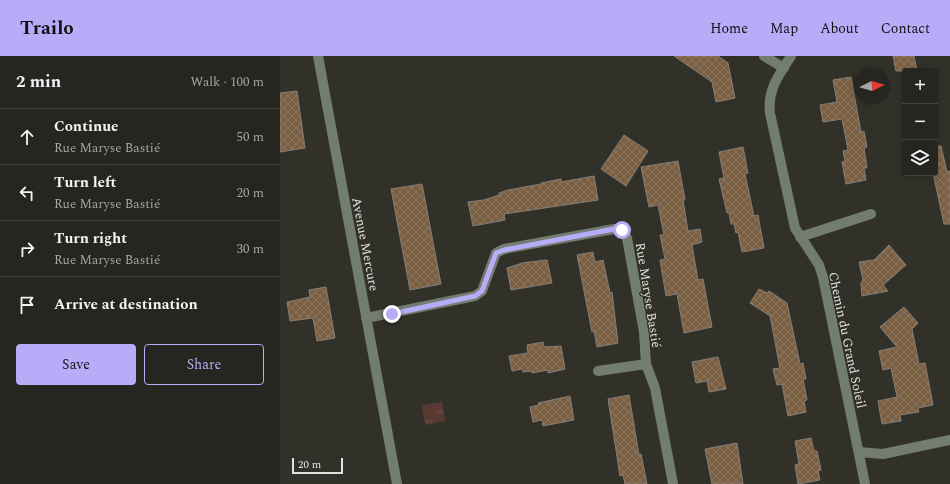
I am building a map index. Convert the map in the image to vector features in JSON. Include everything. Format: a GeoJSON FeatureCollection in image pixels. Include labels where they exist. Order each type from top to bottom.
{"type":"FeatureCollection","features":[{"type":"Feature","properties":{"kind":"street","name":"Avenue Mercure"},"geometry":{"type":"LineString","coordinates":[[318,56],[397,484]]}},
{"type":"Feature","properties":{"kind":"street"},"geometry":{"type":"LineString","coordinates":[[764,56],[784,68]]}},
{"type":"Feature","properties":{"kind":"street","name":"Chemin du Grand Soleil"},"geometry":{"type":"LineString","coordinates":[[791,56],[771,90],[768,101],[792,218],[800,237],[819,265],[823,278],[865,484]]}},
{"type":"Feature","properties":{"kind":"street"},"geometry":{"type":"LineString","coordinates":[[800,237],[871,214]]}},
{"type":"Feature","properties":{"kind":"street","name":"Rue Maryse Bastié"},"geometry":{"type":"LineString","coordinates":[[366,318],[467,299],[475,296],[482,291],[496,253],[504,250],[614,229],[622,230],[627,238],[644,332],[646,364],[655,388],[673,484]]}},
{"type":"Feature","properties":{"kind":"street"},"geometry":{"type":"LineString","coordinates":[[598,371],[646,364]]}},
{"type":"Feature","properties":{"kind":"street"},"geometry":{"type":"LineString","coordinates":[[859,452],[882,454],[950,440]]}},
{"type":"Feature","properties":{"kind":"green space"},"geometry":{"type":"Polygon","coordinates":[[[442,402],[445,421],[425,425],[422,405],[442,402]]]}},
{"type":"Feature","properties":{"kind":"building"},"geometry":{"type":"Polygon","coordinates":[[[674,56],[718,56],[728,63],[735,98],[716,102],[712,82],[674,56]]]}},
{"type":"Feature","properties":{"kind":"building"},"geometry":{"type":"Polygon","coordinates":[[[893,56],[914,56],[916,68],[902,68],[902,71],[896,71],[893,56]]]}},
{"type":"Feature","properties":{"kind":"building"},"geometry":{"type":"Polygon","coordinates":[[[851,77],[854,104],[856,104],[861,132],[864,131],[867,147],[864,148],[867,168],[864,168],[866,180],[846,184],[842,162],[845,161],[843,151],[848,150],[842,119],[823,122],[820,105],[837,102],[833,80],[851,77]]]}},
{"type":"Feature","properties":{"kind":"building"},"geometry":{"type":"Polygon","coordinates":[[[297,91],[305,148],[280,152],[280,93],[297,91]]]}},
{"type":"Feature","properties":{"kind":"building"},"geometry":{"type":"Polygon","coordinates":[[[624,135],[648,151],[626,186],[601,169],[624,135]]]}},
{"type":"Feature","properties":{"kind":"building"},"geometry":{"type":"Polygon","coordinates":[[[938,146],[941,146],[947,172],[950,171],[950,224],[944,224],[934,176],[938,176],[938,146]]]}},
{"type":"Feature","properties":{"kind":"building"},"geometry":{"type":"Polygon","coordinates":[[[743,147],[748,173],[745,174],[754,216],[758,215],[764,248],[742,252],[738,232],[736,233],[734,224],[731,224],[729,213],[727,213],[719,179],[724,178],[719,152],[743,147]]]}},
{"type":"Feature","properties":{"kind":"building"},"geometry":{"type":"Polygon","coordinates":[[[678,161],[685,200],[683,200],[688,231],[700,229],[702,242],[692,245],[698,280],[703,279],[712,327],[684,333],[677,294],[666,296],[660,260],[665,259],[660,235],[664,235],[658,205],[649,207],[641,167],[678,161]]]}},
{"type":"Feature","properties":{"kind":"building"},"geometry":{"type":"Polygon","coordinates":[[[594,176],[598,200],[504,214],[505,220],[473,226],[468,202],[484,200],[508,190],[541,183],[561,179],[561,182],[594,176]]]}},
{"type":"Feature","properties":{"kind":"building"},"geometry":{"type":"Polygon","coordinates":[[[422,184],[441,284],[410,290],[391,189],[422,184]]]}},
{"type":"Feature","properties":{"kind":"building"},"geometry":{"type":"Polygon","coordinates":[[[889,245],[906,265],[883,285],[888,291],[862,296],[861,283],[863,280],[859,262],[874,260],[889,245]]]}},
{"type":"Feature","properties":{"kind":"building"},"geometry":{"type":"Polygon","coordinates":[[[593,252],[595,262],[603,260],[610,293],[612,292],[618,343],[597,347],[594,331],[592,332],[577,255],[593,252]]]}},
{"type":"Feature","properties":{"kind":"building"},"geometry":{"type":"Polygon","coordinates":[[[547,260],[552,283],[511,290],[507,268],[522,263],[547,260]]]}},
{"type":"Feature","properties":{"kind":"building"},"geometry":{"type":"Polygon","coordinates":[[[326,287],[335,338],[317,341],[313,318],[290,321],[287,302],[310,297],[309,290],[326,287]]]}},
{"type":"Feature","properties":{"kind":"building"},"geometry":{"type":"Polygon","coordinates":[[[759,289],[767,293],[769,291],[787,303],[800,364],[803,363],[806,379],[803,379],[807,400],[804,401],[806,412],[788,416],[782,384],[777,385],[773,369],[780,368],[770,316],[750,303],[759,289]]]}},
{"type":"Feature","properties":{"kind":"building"},"geometry":{"type":"Polygon","coordinates":[[[904,307],[918,323],[912,329],[919,364],[925,363],[933,405],[918,408],[919,412],[900,415],[901,421],[882,424],[878,401],[897,397],[891,368],[883,370],[879,351],[897,347],[880,327],[904,307]]]}},
{"type":"Feature","properties":{"kind":"building"},"geometry":{"type":"Polygon","coordinates":[[[543,342],[544,347],[561,346],[565,369],[548,373],[548,370],[532,373],[532,371],[523,372],[522,369],[512,371],[509,356],[528,353],[527,345],[543,342]]]}},
{"type":"Feature","properties":{"kind":"building"},"geometry":{"type":"Polygon","coordinates":[[[718,357],[726,389],[709,392],[707,381],[696,383],[692,362],[718,357]]]}},
{"type":"Feature","properties":{"kind":"building"},"geometry":{"type":"Polygon","coordinates":[[[629,395],[639,455],[641,454],[647,484],[625,484],[623,475],[620,476],[608,399],[629,395]]]}},
{"type":"Feature","properties":{"kind":"building"},"geometry":{"type":"Polygon","coordinates":[[[570,396],[574,420],[543,426],[542,420],[533,422],[530,407],[539,405],[538,403],[570,396]]]}},
{"type":"Feature","properties":{"kind":"building"},"geometry":{"type":"Polygon","coordinates":[[[811,438],[814,451],[817,451],[821,470],[818,471],[820,480],[798,484],[795,465],[799,464],[795,441],[811,438]]]}},
{"type":"Feature","properties":{"kind":"building"},"geometry":{"type":"Polygon","coordinates":[[[737,443],[743,484],[712,484],[705,449],[737,443]]]}},
{"type":"Feature","properties":{"kind":"route"},"geometry":{"type":"LineString","coordinates":[[392,314],[467,299],[475,296],[482,291],[486,284],[492,261],[496,253],[504,250],[614,229],[622,230]]}}]}
